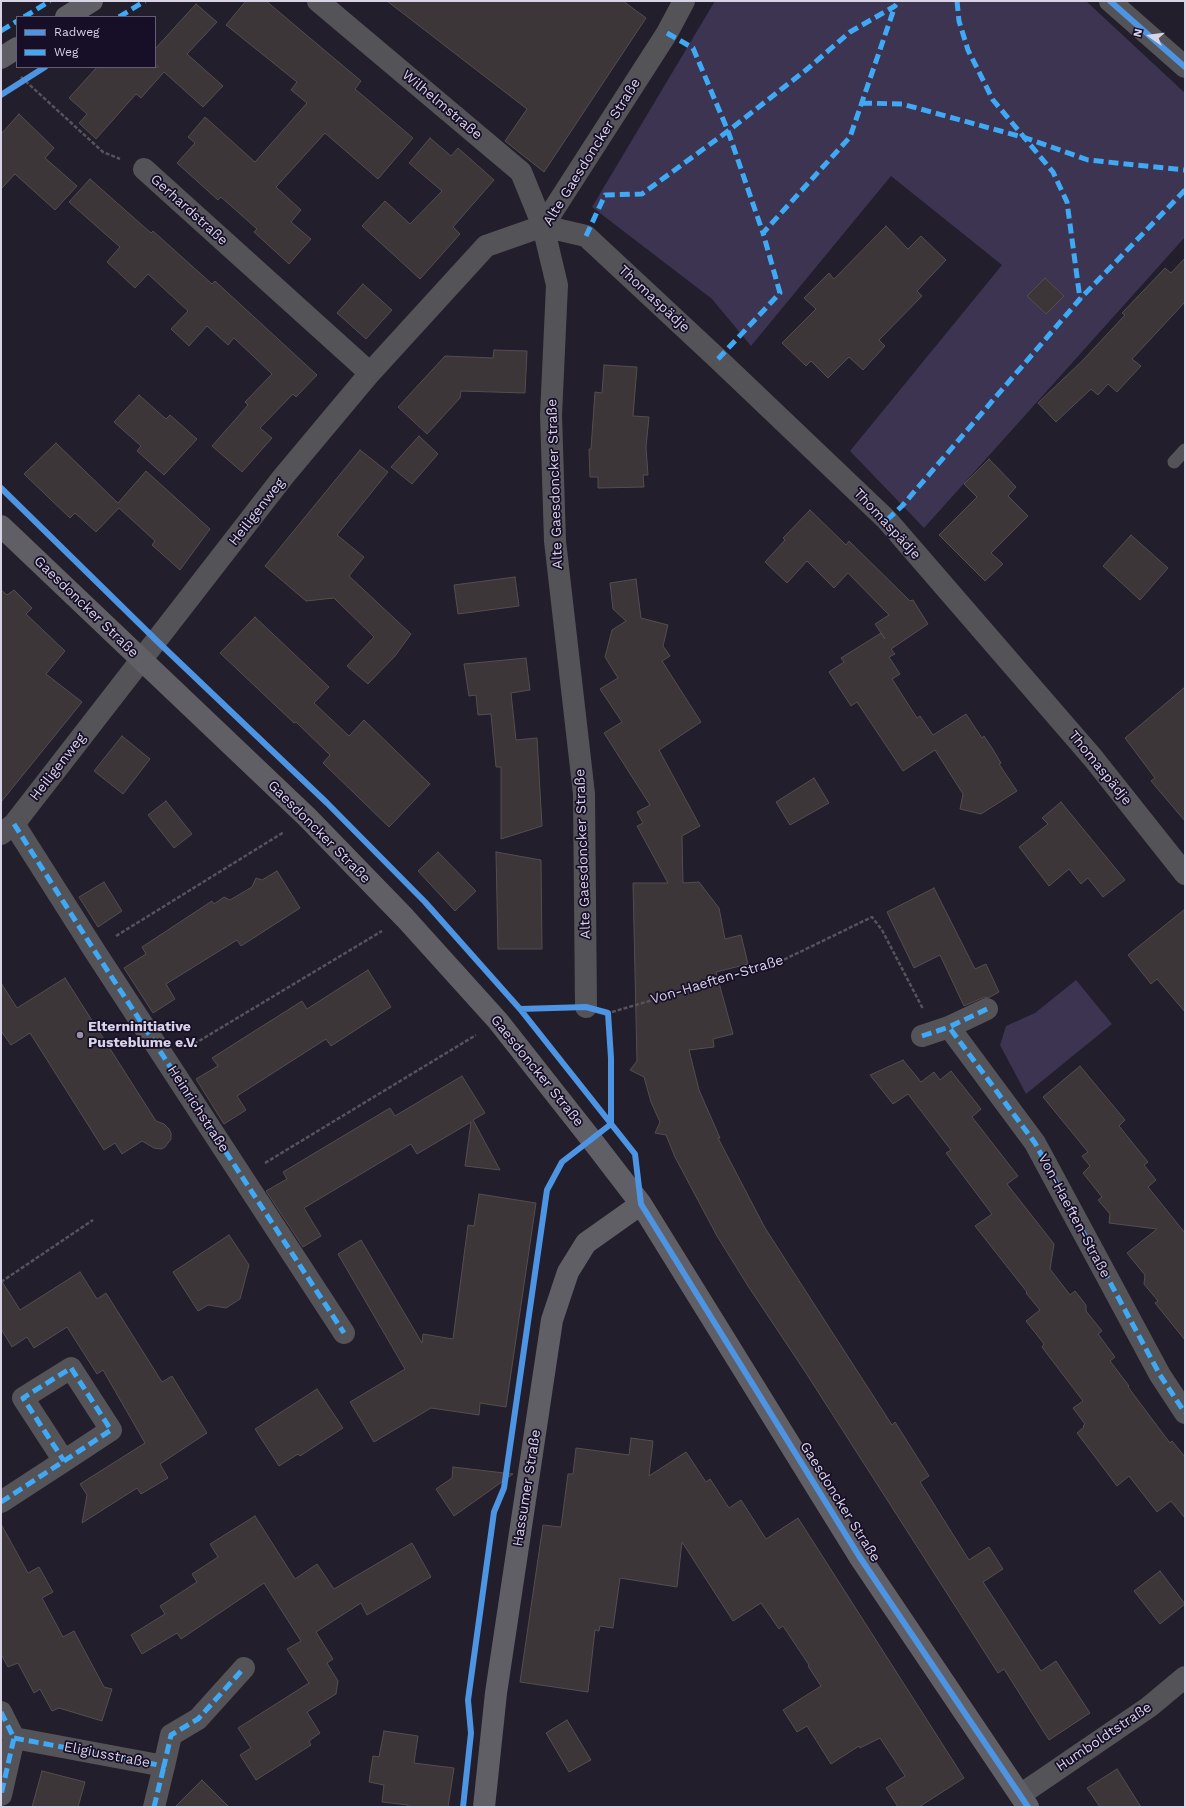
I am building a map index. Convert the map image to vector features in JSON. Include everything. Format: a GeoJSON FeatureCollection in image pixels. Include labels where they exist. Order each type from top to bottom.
{"type":"FeatureCollection","features":[{"type":"Feature","properties":{"kind":"main road"},"geometry":{"type":"LineString","coordinates":[[68,16],[92,1]]}},
{"type":"Feature","properties":{"kind":"main road","name":"Gaesdoncker Straße"},"geometry":{"type":"LineString","coordinates":[[1,526],[141,661],[307,817],[405,918],[498,1021],[592,1139],[641,1204],[859,1556],[1024,1801]]}},
{"type":"Feature","properties":{"kind":"main road","name":"Hassumer Straße"},"geometry":{"type":"LineString","coordinates":[[484,1807],[496,1694],[552,1320],[568,1272],[586,1243],[641,1204]]}},
{"type":"Feature","properties":{"kind":"street","name":"Wilhelmstraße"},"geometry":{"type":"LineString","coordinates":[[318,1],[521,172],[543,226]]}},
{"type":"Feature","properties":{"kind":"street","name":"Alte Gaesdoncker Straße"},"geometry":{"type":"LineString","coordinates":[[586,1007],[584,794],[555,542],[551,415],[557,285],[543,226],[667,32],[684,1]]}},
{"type":"Feature","properties":{"kind":"street"},"geometry":{"type":"LineString","coordinates":[[1110,1],[1185,68]]}},
{"type":"Feature","properties":{"kind":"street","name":"Gerhardstraße"},"geometry":{"type":"LineString","coordinates":[[144,169],[370,373]]}},
{"type":"Feature","properties":{"kind":"street","name":"Heiligenweg"},"geometry":{"type":"LineString","coordinates":[[7,829],[141,661],[283,477],[370,373],[486,246],[543,226]]}},
{"type":"Feature","properties":{"kind":"street","name":"Thomaspädje"},"geometry":{"type":"LineString","coordinates":[[543,226],[586,236],[887,520],[1093,758],[1185,874]]}},
{"type":"Feature","properties":{"kind":"street","name":"Heinrichstraße"},"geometry":{"type":"LineString","coordinates":[[7,829],[94,950],[344,1333]]}},
{"type":"Feature","properties":{"kind":"street"},"geometry":{"type":"LineString","coordinates":[[922,1036],[949,1027],[987,1009]]}},
{"type":"Feature","properties":{"kind":"street","name":"Von-Haeften-Straße"},"geometry":{"type":"LineString","coordinates":[[949,1027],[1035,1143],[1160,1375],[1185,1413]]}},
{"type":"Feature","properties":{"kind":"street"},"geometry":{"type":"LineString","coordinates":[[1,1502],[64,1461]]}},
{"type":"Feature","properties":{"kind":"street","name":"Eligiusstraße"},"geometry":{"type":"LineString","coordinates":[[9,1736],[164,1766],[171,1735],[198,1719],[244,1668]]}},
{"type":"Feature","properties":{"kind":"street","name":"Humboldtstraße"},"geometry":{"type":"LineString","coordinates":[[1024,1801],[1149,1707],[1185,1677]]}},
{"type":"Feature","properties":{"kind":"street"},"geometry":{"type":"LineString","coordinates":[[1,1712],[9,1736],[1,1795]]}},
{"type":"Feature","properties":{"kind":"street"},"geometry":{"type":"LineString","coordinates":[[154,1807],[164,1766]]}},
{"type":"Feature","properties":{"kind":"lane"},"geometry":{"type":"LineString","coordinates":[[1174,462],[1185,450]]}},
{"type":"Feature","properties":{"kind":"path"},"geometry":{"type":"LineString","coordinates":[[94,950],[307,817]]}},
{"type":"Feature","properties":{"kind":"path"},"geometry":{"type":"LineString","coordinates":[[166,1061],[405,918]]}},
{"type":"Feature","properties":{"kind":"path"},"geometry":{"type":"LineString","coordinates":[[242,1177],[498,1021]]}},
{"type":"Feature","properties":{"kind":"path"},"geometry":{"type":"LineString","coordinates":[[1,1282],[93,1220]]}},
{"type":"Feature","properties":{"kind":"shaded area"},"geometry":{"type":"Polygon","coordinates":[[[715,1],[1086,1],[1185,93],[1185,237],[924,528],[850,451],[1002,265],[891,176],[751,346],[712,299],[592,207],[715,1]]]}},
{"type":"Feature","properties":{"kind":"shaded area"},"geometry":{"type":"Polygon","coordinates":[[[1076,980],[1112,1024],[1026,1094],[1000,1045],[1006,1026],[1035,1013],[1076,980]]]}},
{"type":"Feature","properties":{"kind":"building"},"geometry":{"type":"Polygon","coordinates":[[[246,1],[266,1],[361,81],[355,89],[413,138],[378,179],[325,133],[276,187],[301,210],[291,222],[311,239],[289,264],[254,232],[257,229],[221,197],[218,200],[177,163],[195,143],[188,137],[205,117],[255,162],[307,103],[291,90],[297,82],[226,25],[246,1]]]}},
{"type":"Feature","properties":{"kind":"building"},"geometry":{"type":"Polygon","coordinates":[[[387,1],[623,1],[646,18],[544,172],[505,141],[527,109],[387,1]]]}},
{"type":"Feature","properties":{"kind":"building"},"geometry":{"type":"Polygon","coordinates":[[[196,4],[217,22],[187,54],[223,86],[203,107],[164,72],[141,98],[136,94],[96,139],[79,123],[87,114],[69,98],[96,68],[159,67],[156,65],[156,48],[196,4]]]}},
{"type":"Feature","properties":{"kind":"building"},"geometry":{"type":"Polygon","coordinates":[[[19,114],[54,148],[45,158],[77,186],[55,210],[15,174],[1,189],[1,134],[19,114]]]}},
{"type":"Feature","properties":{"kind":"building"},"geometry":{"type":"Polygon","coordinates":[[[430,138],[451,156],[458,148],[494,180],[453,227],[460,234],[420,279],[362,226],[385,201],[410,224],[442,191],[409,163],[430,138]]]}},
{"type":"Feature","properties":{"kind":"building"},"geometry":{"type":"Polygon","coordinates":[[[90,179],[151,233],[153,231],[212,284],[215,281],[317,375],[296,397],[293,394],[260,428],[272,438],[242,472],[212,446],[248,405],[245,402],[272,374],[234,338],[228,345],[207,326],[189,346],[171,329],[188,311],[148,274],[135,288],[107,262],[120,247],[69,202],[90,179]]]}},
{"type":"Feature","properties":{"kind":"building"},"geometry":{"type":"Polygon","coordinates":[[[886,226],[908,249],[921,236],[946,260],[917,291],[922,296],[879,340],[885,346],[863,370],[849,357],[828,378],[811,361],[806,366],[782,343],[816,309],[804,298],[829,273],[834,279],[886,226]]]}},
{"type":"Feature","properties":{"kind":"building"},"geometry":{"type":"Polygon","coordinates":[[[1185,258],[1185,302],[1132,359],[1141,366],[1117,392],[1108,384],[1098,395],[1091,389],[1056,422],[1038,403],[1083,360],[1125,315],[1122,313],[1165,268],[1171,273],[1185,258]]]}},
{"type":"Feature","properties":{"kind":"building"},"geometry":{"type":"Polygon","coordinates":[[[1045,278],[1064,296],[1046,314],[1027,296],[1045,278]]]}},
{"type":"Feature","properties":{"kind":"building"},"geometry":{"type":"Polygon","coordinates":[[[363,284],[392,310],[366,339],[337,313],[363,284]]]}},
{"type":"Feature","properties":{"kind":"building"},"geometry":{"type":"Polygon","coordinates":[[[494,350],[527,351],[525,393],[461,391],[460,398],[427,434],[398,407],[445,356],[493,358],[494,350]]]}},
{"type":"Feature","properties":{"kind":"building"},"geometry":{"type":"Polygon","coordinates":[[[604,365],[637,367],[633,416],[649,417],[646,447],[648,475],[643,475],[644,487],[598,488],[598,477],[590,477],[589,449],[591,449],[595,392],[602,393],[604,365]]]}},
{"type":"Feature","properties":{"kind":"building"},"geometry":{"type":"Polygon","coordinates":[[[139,395],[166,419],[170,415],[197,439],[164,475],[137,451],[141,446],[114,422],[139,395]]]}},
{"type":"Feature","properties":{"kind":"building"},"geometry":{"type":"Polygon","coordinates":[[[419,436],[438,454],[412,484],[391,467],[419,436]]]}},
{"type":"Feature","properties":{"kind":"building"},"geometry":{"type":"Polygon","coordinates":[[[56,443],[118,503],[146,471],[210,529],[180,570],[152,545],[155,541],[119,508],[96,532],[75,513],[70,518],[24,474],[56,443]]]}},
{"type":"Feature","properties":{"kind":"building"},"geometry":{"type":"Polygon","coordinates":[[[360,450],[388,472],[337,535],[364,557],[349,576],[411,634],[395,656],[368,684],[347,666],[374,637],[334,598],[306,601],[265,566],[360,450]]]}},
{"type":"Feature","properties":{"kind":"building"},"geometry":{"type":"Polygon","coordinates":[[[989,459],[1016,487],[1008,496],[1028,516],[991,553],[1003,564],[985,581],[939,535],[977,497],[964,484],[989,459]]]}},
{"type":"Feature","properties":{"kind":"building"},"geometry":{"type":"Polygon","coordinates":[[[810,510],[846,545],[849,541],[910,601],[913,600],[928,624],[891,649],[895,654],[889,657],[900,674],[892,679],[917,718],[920,716],[933,735],[966,714],[982,738],[984,736],[992,748],[1001,763],[999,764],[1017,791],[981,814],[960,809],[963,794],[935,750],[903,771],[857,702],[851,706],[829,672],[844,662],[841,658],[881,633],[875,624],[889,615],[848,573],[834,588],[807,561],[787,583],[765,562],[785,540],[783,538],[810,510]]]}},
{"type":"Feature","properties":{"kind":"building"},"geometry":{"type":"Polygon","coordinates":[[[1131,535],[1168,568],[1140,600],[1103,566],[1131,535]]]}},
{"type":"Feature","properties":{"kind":"building"},"geometry":{"type":"Polygon","coordinates":[[[515,577],[519,606],[458,614],[454,585],[515,577]]]}},
{"type":"Feature","properties":{"kind":"building"},"geometry":{"type":"Polygon","coordinates":[[[636,579],[641,618],[668,625],[663,646],[670,656],[662,661],[701,722],[659,750],[700,826],[682,836],[683,883],[699,882],[719,908],[725,939],[741,935],[748,964],[716,972],[733,1034],[713,1039],[714,1047],[689,1050],[699,1090],[720,1138],[718,1138],[765,1228],[892,1425],[895,1422],[929,1476],[920,1482],[969,1560],[989,1547],[1003,1569],[983,1582],[1041,1671],[1056,1661],[1090,1713],[1049,1740],[1004,1669],[998,1673],[806,1373],[748,1286],[717,1236],[675,1157],[666,1135],[655,1133],[660,1122],[651,1102],[644,1077],[630,1070],[637,1061],[633,883],[668,883],[637,826],[643,823],[637,812],[650,805],[604,733],[622,722],[600,689],[618,678],[605,657],[612,630],[626,621],[613,609],[610,583],[636,579]]]}},
{"type":"Feature","properties":{"kind":"building"},"geometry":{"type":"Polygon","coordinates":[[[1,590],[7,595],[14,590],[32,608],[26,614],[65,651],[46,674],[82,702],[1,802],[1,590]]]}},
{"type":"Feature","properties":{"kind":"building"},"geometry":{"type":"Polygon","coordinates":[[[255,617],[329,687],[314,703],[349,736],[364,720],[430,784],[389,827],[323,763],[330,755],[220,653],[255,617]]]}},
{"type":"Feature","properties":{"kind":"building"},"geometry":{"type":"Polygon","coordinates":[[[526,658],[530,690],[511,693],[516,740],[537,738],[542,826],[501,839],[501,767],[496,767],[491,714],[478,715],[476,695],[469,696],[464,664],[526,658]]]}},
{"type":"Feature","properties":{"kind":"building"},"geometry":{"type":"Polygon","coordinates":[[[1185,687],[1185,821],[1151,781],[1155,778],[1125,738],[1185,687]]]}},
{"type":"Feature","properties":{"kind":"building"},"geometry":{"type":"Polygon","coordinates":[[[122,736],[150,759],[123,794],[94,771],[122,736]]]}},
{"type":"Feature","properties":{"kind":"building"},"geometry":{"type":"Polygon","coordinates":[[[814,778],[829,803],[790,825],[776,802],[814,778]]]}},
{"type":"Feature","properties":{"kind":"building"},"geometry":{"type":"Polygon","coordinates":[[[166,801],[192,834],[174,848],[148,815],[166,801]]]}},
{"type":"Feature","properties":{"kind":"building"},"geometry":{"type":"Polygon","coordinates":[[[1061,802],[1125,880],[1103,897],[1088,878],[1081,884],[1069,869],[1049,886],[1019,847],[1048,824],[1042,818],[1061,802]]]}},
{"type":"Feature","properties":{"kind":"building"},"geometry":{"type":"Polygon","coordinates":[[[438,852],[476,891],[455,911],[418,871],[438,852]]]}},
{"type":"Feature","properties":{"kind":"building"},"geometry":{"type":"Polygon","coordinates":[[[496,852],[541,860],[542,949],[498,949],[496,852]]]}},
{"type":"Feature","properties":{"kind":"building"},"geometry":{"type":"Polygon","coordinates":[[[277,871],[300,908],[241,946],[237,940],[166,984],[175,999],[153,1013],[124,968],[146,954],[142,947],[212,901],[214,904],[224,897],[230,900],[252,887],[256,878],[262,880],[277,871]]]}},
{"type":"Feature","properties":{"kind":"building"},"geometry":{"type":"Polygon","coordinates":[[[104,882],[122,911],[98,927],[79,897],[104,882]]]}},
{"type":"Feature","properties":{"kind":"building"},"geometry":{"type":"Polygon","coordinates":[[[934,888],[975,969],[986,964],[999,992],[990,997],[982,998],[964,1006],[940,955],[914,968],[887,912],[934,888]]]}},
{"type":"Feature","properties":{"kind":"building"},"geometry":{"type":"Polygon","coordinates":[[[1185,909],[1185,1012],[1157,979],[1151,984],[1128,955],[1185,909]]]}},
{"type":"Feature","properties":{"kind":"building"},"geometry":{"type":"Polygon","coordinates":[[[368,970],[391,1007],[331,1046],[326,1039],[237,1096],[246,1110],[224,1124],[196,1079],[218,1066],[212,1058],[302,1001],[307,1009],[368,970]]]}},
{"type":"Feature","properties":{"kind":"building"},"geometry":{"type":"Polygon","coordinates":[[[65,978],[156,1121],[164,1124],[169,1129],[171,1139],[165,1147],[161,1149],[154,1148],[142,1141],[122,1154],[115,1143],[104,1150],[30,1033],[11,1045],[1,1031],[1,983],[17,1008],[65,978]]]}},
{"type":"Feature","properties":{"kind":"building"},"geometry":{"type":"Polygon","coordinates":[[[903,1060],[921,1082],[934,1072],[940,1080],[951,1071],[981,1109],[972,1117],[1018,1176],[1007,1184],[1054,1244],[1050,1269],[1070,1295],[1075,1291],[1086,1305],[1086,1311],[1102,1331],[1098,1334],[1115,1357],[1110,1361],[1170,1443],[1172,1441],[1185,1457],[1185,1518],[1171,1501],[1157,1512],[1129,1476],[1117,1486],[1077,1433],[1084,1427],[1083,1426],[1085,1424],[1073,1408],[1083,1401],[1042,1347],[1044,1344],[1026,1321],[1040,1310],[975,1226],[992,1214],[946,1153],[951,1150],[908,1094],[893,1104],[870,1075],[903,1060]]]}},
{"type":"Feature","properties":{"kind":"building"},"geometry":{"type":"Polygon","coordinates":[[[1080,1066],[1125,1120],[1119,1126],[1148,1162],[1144,1165],[1156,1180],[1148,1187],[1185,1233],[1185,1340],[1155,1303],[1158,1301],[1144,1284],[1145,1275],[1127,1253],[1157,1229],[1109,1223],[1110,1214],[1098,1200],[1102,1197],[1083,1173],[1090,1166],[1082,1156],[1088,1152],[1043,1097],[1080,1066]]]}},
{"type":"Feature","properties":{"kind":"building"},"geometry":{"type":"Polygon","coordinates":[[[462,1076],[485,1113],[473,1120],[500,1170],[465,1166],[471,1122],[417,1154],[411,1144],[304,1208],[321,1236],[303,1247],[266,1191],[287,1179],[283,1172],[390,1108],[395,1116],[462,1076]]]}},
{"type":"Feature","properties":{"kind":"building"},"geometry":{"type":"Polygon","coordinates":[[[479,1194],[536,1203],[506,1407],[480,1403],[479,1415],[431,1408],[374,1442],[350,1402],[405,1369],[338,1254],[361,1240],[422,1343],[423,1334],[453,1339],[468,1225],[474,1226],[479,1194]]]}},
{"type":"Feature","properties":{"kind":"building"},"geometry":{"type":"Polygon","coordinates":[[[229,1235],[249,1265],[240,1299],[226,1308],[208,1305],[198,1311],[173,1272],[229,1235]]]}},
{"type":"Feature","properties":{"kind":"building"},"geometry":{"type":"Polygon","coordinates":[[[80,1272],[97,1299],[106,1293],[162,1382],[172,1376],[207,1433],[160,1464],[168,1478],[141,1494],[137,1488],[82,1523],[87,1495],[80,1484],[145,1443],[103,1370],[97,1374],[67,1327],[34,1348],[27,1337],[12,1347],[1,1329],[1,1280],[20,1310],[80,1272]]]}},
{"type":"Feature","properties":{"kind":"building"},"geometry":{"type":"Polygon","coordinates":[[[317,1389],[343,1428],[300,1456],[298,1454],[279,1466],[255,1429],[317,1389]]]}},
{"type":"Feature","properties":{"kind":"building"},"geometry":{"type":"Polygon","coordinates":[[[631,1438],[653,1441],[649,1476],[686,1452],[706,1482],[710,1479],[729,1508],[741,1500],[766,1539],[798,1518],[964,1778],[919,1807],[898,1807],[886,1788],[905,1776],[880,1738],[860,1748],[859,1746],[831,1764],[807,1726],[797,1732],[783,1710],[821,1686],[783,1626],[779,1629],[761,1603],[733,1621],[682,1542],[677,1587],[620,1578],[613,1628],[600,1626],[599,1631],[595,1630],[588,1692],[520,1682],[543,1525],[561,1527],[568,1474],[573,1474],[576,1448],[629,1455],[631,1438]]]}},
{"type":"Feature","properties":{"kind":"building"},"geometry":{"type":"Polygon","coordinates":[[[453,1467],[513,1474],[454,1516],[436,1489],[452,1478],[453,1467]]]}},
{"type":"Feature","properties":{"kind":"building"},"geometry":{"type":"Polygon","coordinates":[[[255,1516],[295,1579],[317,1564],[334,1589],[412,1543],[431,1577],[367,1615],[361,1603],[316,1632],[333,1659],[327,1663],[338,1681],[336,1694],[307,1712],[320,1733],[309,1741],[311,1745],[256,1780],[240,1755],[251,1748],[238,1728],[309,1683],[287,1649],[301,1641],[264,1583],[181,1639],[177,1633],[142,1654],[131,1635],[165,1614],[160,1606],[197,1582],[192,1574],[218,1557],[210,1544],[255,1516]]]}},
{"type":"Feature","properties":{"kind":"building"},"geometry":{"type":"Polygon","coordinates":[[[1,1524],[28,1573],[39,1567],[53,1592],[42,1598],[63,1637],[74,1631],[104,1687],[112,1689],[102,1721],[59,1708],[52,1711],[40,1689],[34,1693],[18,1663],[8,1667],[1,1654],[1,1524]]]}},
{"type":"Feature","properties":{"kind":"building"},"geometry":{"type":"Polygon","coordinates":[[[1160,1571],[1185,1604],[1160,1624],[1134,1591],[1160,1571]]]}},
{"type":"Feature","properties":{"kind":"building"},"geometry":{"type":"Polygon","coordinates":[[[567,1720],[591,1760],[569,1772],[546,1733],[567,1720]]]}},
{"type":"Feature","properties":{"kind":"building"},"geometry":{"type":"Polygon","coordinates":[[[384,1731],[418,1736],[414,1763],[454,1768],[448,1807],[408,1807],[408,1805],[382,1802],[384,1785],[369,1782],[373,1756],[379,1757],[384,1731]]]}},
{"type":"Feature","properties":{"kind":"building"},"geometry":{"type":"Polygon","coordinates":[[[1117,1769],[1141,1807],[1100,1807],[1087,1788],[1117,1769]]]}},
{"type":"Feature","properties":{"kind":"building"},"geometry":{"type":"Polygon","coordinates":[[[42,1771],[85,1782],[78,1807],[32,1807],[42,1771]]]}},
{"type":"Feature","properties":{"kind":"building"},"geometry":{"type":"Polygon","coordinates":[[[202,1780],[229,1807],[175,1807],[202,1780]]]}},
{"type":"Feature","properties":{"kind":"marked path"},"geometry":{"type":"LineString","coordinates":[[26,16],[50,1]]}},
{"type":"Feature","properties":{"kind":"marked path"},"geometry":{"type":"LineString","coordinates":[[121,16],[145,1]]}},
{"type":"Feature","properties":{"kind":"marked path"},"geometry":{"type":"LineString","coordinates":[[586,236],[605,195],[642,194],[728,131],[806,70],[850,32],[895,6],[899,1]]}},
{"type":"Feature","properties":{"kind":"marked path"},"geometry":{"type":"LineString","coordinates":[[957,1],[959,21],[968,50],[993,100],[1053,172],[1067,202],[1080,299]]}},
{"type":"Feature","properties":{"kind":"marked path"},"geometry":{"type":"LineString","coordinates":[[718,359],[780,293],[763,233],[850,137],[895,6]]}},
{"type":"Feature","properties":{"kind":"marked path"},"geometry":{"type":"LineString","coordinates":[[1,31],[16,22]]}},
{"type":"Feature","properties":{"kind":"marked path"},"geometry":{"type":"LineString","coordinates":[[667,33],[693,48],[728,131],[763,233]]}},
{"type":"Feature","properties":{"kind":"marked path"},"geometry":{"type":"LineString","coordinates":[[862,103],[902,104],[1026,138],[1088,160],[1185,170]]}},
{"type":"Feature","properties":{"kind":"marked path"},"geometry":{"type":"LineString","coordinates":[[887,520],[902,506],[1080,299],[1185,190]]}},
{"type":"Feature","properties":{"kind":"marked path"},"geometry":{"type":"LineString","coordinates":[[14,824],[94,950],[344,1333]]}},
{"type":"Feature","properties":{"kind":"marked path"},"geometry":{"type":"LineString","coordinates":[[987,1009],[949,1027],[1035,1143],[1160,1375],[1185,1413]]}},
{"type":"Feature","properties":{"kind":"marked path"},"geometry":{"type":"LineString","coordinates":[[922,1036],[949,1027]]}},
{"type":"Feature","properties":{"kind":"marked path"},"geometry":{"type":"LineString","coordinates":[[1,1502],[64,1461],[111,1430],[71,1368],[23,1398],[64,1461]]}},
{"type":"Feature","properties":{"kind":"marked path"},"geometry":{"type":"LineString","coordinates":[[14,1738],[164,1766],[171,1735],[198,1719],[244,1668]]}},
{"type":"Feature","properties":{"kind":"marked path"},"geometry":{"type":"LineString","coordinates":[[1,1712],[14,1738],[1,1795]]}},
{"type":"Feature","properties":{"kind":"marked path"},"geometry":{"type":"LineString","coordinates":[[154,1807],[164,1766]]}},
{"type":"Feature","properties":{"kind":"cycle path"},"geometry":{"type":"LineString","coordinates":[[1110,1],[1185,67]]}},
{"type":"Feature","properties":{"kind":"cycle path"},"geometry":{"type":"LineString","coordinates":[[1,95],[43,68]]}},
{"type":"Feature","properties":{"kind":"cycle path"},"geometry":{"type":"LineString","coordinates":[[1,488],[157,641],[327,803],[425,902],[520,1009],[635,1154],[641,1204],[859,1556],[1028,1807]]}},
{"type":"Feature","properties":{"kind":"cycle path"},"geometry":{"type":"LineString","coordinates":[[463,1807],[471,1733],[468,1700],[494,1512],[504,1488],[547,1190],[562,1162],[611,1124],[611,1058],[608,1013],[586,1007],[520,1009]]}},
{"type":"Feature","properties":{"kind":"place","name":"Elterninitiative Pusteblume e.V."},"geometry":{"type":"Point","coordinates":[80,1035]}}]}
